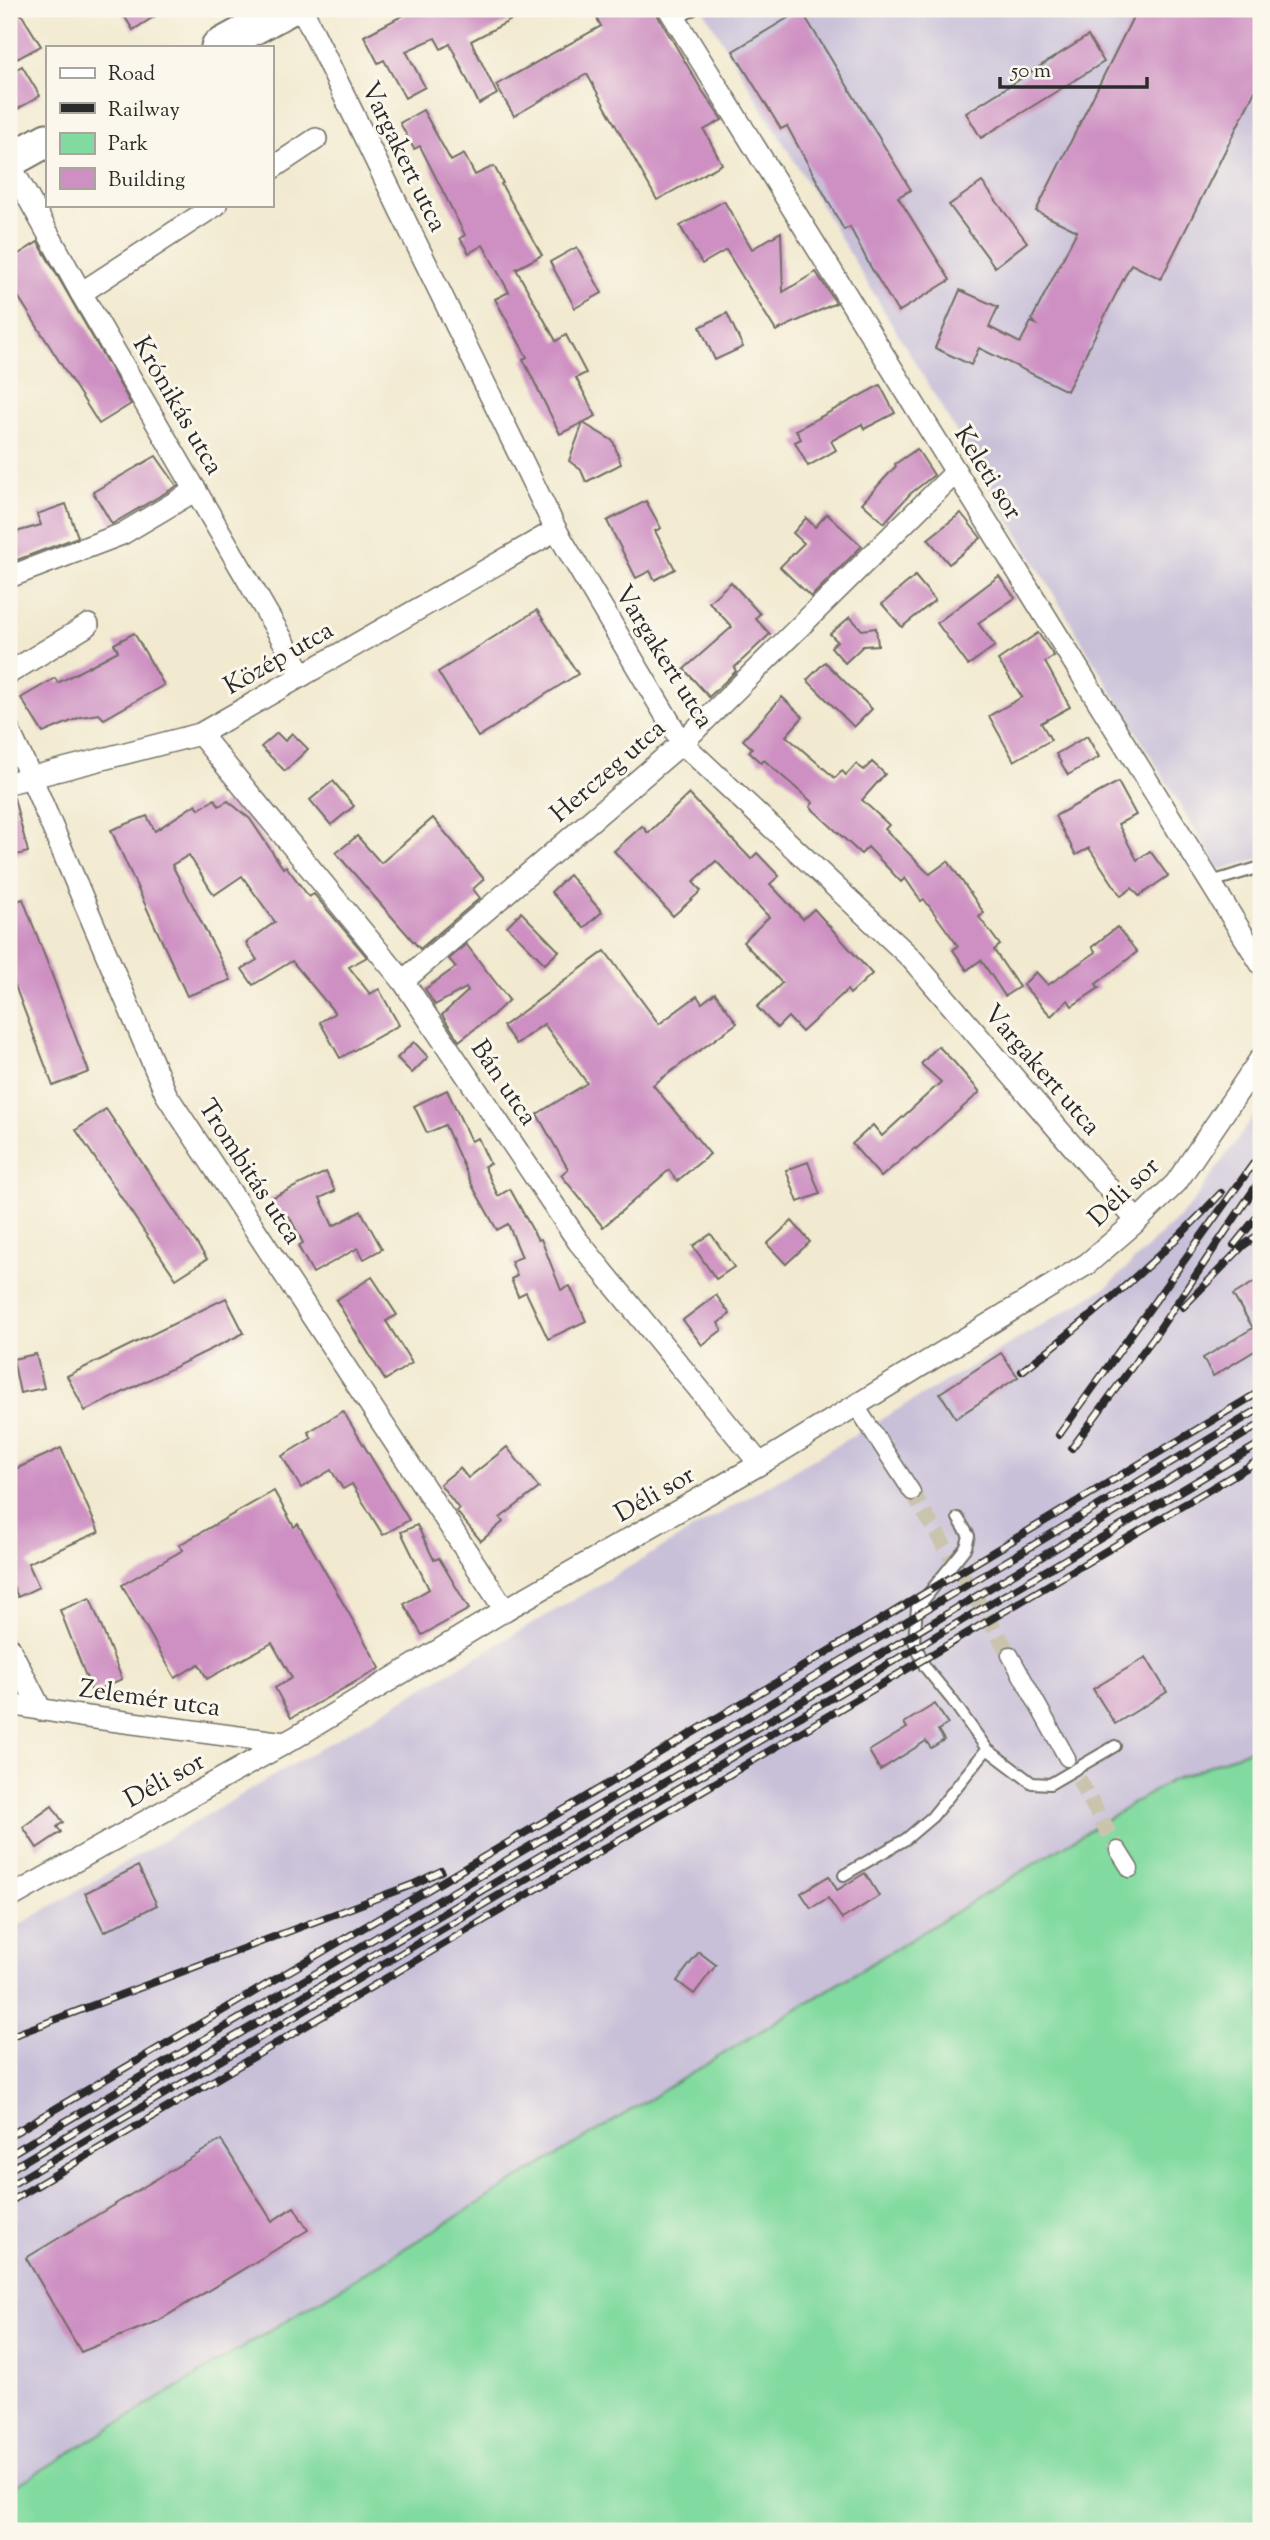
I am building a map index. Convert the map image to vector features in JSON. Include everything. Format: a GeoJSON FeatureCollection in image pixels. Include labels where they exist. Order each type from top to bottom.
{"type":"FeatureCollection","features":[{"type":"Feature","properties":{"kind":"main road"},"geometry":{"type":"LineString","coordinates":[[220,46],[288,9]]}},
{"type":"Feature","properties":{"kind":"main road"},"geometry":{"type":"LineString","coordinates":[[9,162],[46,141]]}},
{"type":"Feature","properties":{"kind":"street","name":"Vargakert utca"},"geometry":{"type":"LineString","coordinates":[[302,9],[556,530],[682,743],[911,957],[1137,1222]]}},
{"type":"Feature","properties":{"kind":"street","name":"Keleti sor"},"geometry":{"type":"LineString","coordinates":[[672,14],[1261,964]]}},
{"type":"Feature","properties":{"kind":"street"},"geometry":{"type":"LineString","coordinates":[[273,168],[316,139]]}},
{"type":"Feature","properties":{"kind":"street","name":"Krónikás utca"},"geometry":{"type":"LineString","coordinates":[[9,162],[81,293],[303,675]]}},
{"type":"Feature","properties":{"kind":"street"},"geometry":{"type":"LineString","coordinates":[[81,293],[214,206]]}},
{"type":"Feature","properties":{"kind":"street","name":"Herczeg utca"},"geometry":{"type":"LineString","coordinates":[[402,981],[682,743],[956,472]]}},
{"type":"Feature","properties":{"kind":"street"},"geometry":{"type":"LineString","coordinates":[[9,577],[122,534],[196,490]]}},
{"type":"Feature","properties":{"kind":"street","name":"Közép utca"},"geometry":{"type":"LineString","coordinates":[[9,783],[200,734],[556,530]]}},
{"type":"Feature","properties":{"kind":"street"},"geometry":{"type":"LineString","coordinates":[[9,673],[88,625]]}},
{"type":"Feature","properties":{"kind":"street","name":"Trombitás utca"},"geometry":{"type":"LineString","coordinates":[[9,731],[166,1094],[505,1611]]}},
{"type":"Feature","properties":{"kind":"street","name":"Bán utca"},"geometry":{"type":"LineString","coordinates":[[200,734],[402,981],[578,1241],[760,1464]]}},
{"type":"Feature","properties":{"kind":"street","name":"Déli sor"},"geometry":{"type":"LineString","coordinates":[[9,1898],[285,1743],[505,1611],[760,1464],[1087,1264],[1137,1222],[1176,1183],[1261,1058]]}},
{"type":"Feature","properties":{"kind":"street"},"geometry":{"type":"LineString","coordinates":[[856,1406],[912,1492]]}},
{"type":"Feature","properties":{"kind":"street"},"geometry":{"type":"LineString","coordinates":[[9,1647],[41,1710]]}},
{"type":"Feature","properties":{"kind":"street"},"geometry":{"type":"LineString","coordinates":[[1010,1655],[1067,1758]]}},
{"type":"Feature","properties":{"kind":"street","name":"Zelemér utca"},"geometry":{"type":"LineString","coordinates":[[9,1704],[285,1743]]}},
{"type":"Feature","properties":{"kind":"street"},"geometry":{"type":"LineString","coordinates":[[1118,1850],[1130,1869]]}},
{"type":"Feature","properties":{"kind":"lane"},"geometry":{"type":"LineString","coordinates":[[672,14],[694,9]]}},
{"type":"Feature","properties":{"kind":"lane"},"geometry":{"type":"LineString","coordinates":[[1211,882],[1261,867]]}},
{"type":"Feature","properties":{"kind":"lane"},"geometry":{"type":"LineString","coordinates":[[958,1518],[969,1536],[967,1547],[917,1608],[914,1641],[925,1667],[987,1749],[1032,1783],[1050,1784],[1115,1746]]}},
{"type":"Feature","properties":{"kind":"lane"},"geometry":{"type":"LineString","coordinates":[[844,1875],[906,1839],[932,1817],[987,1749]]}},
{"type":"Feature","properties":{"kind":"shaded area"},"geometry":{"type":"Polygon","coordinates":[[[703,9],[1261,9],[1261,858],[1219,870],[703,9]]]}},
{"type":"Feature","properties":{"kind":"shaded area"},"geometry":{"type":"Polygon","coordinates":[[[1261,1106],[1261,1745],[1170,1781],[9,2490],[9,1931],[1108,1286],[1190,1206],[1261,1106]]]}},
{"type":"Feature","properties":{"kind":"green space"},"geometry":{"type":"Polygon","coordinates":[[[1261,1745],[1261,2531],[9,2531],[9,2490],[1170,1781],[1261,1745]]]}},
{"type":"Feature","properties":{"kind":"building"},"geometry":{"type":"Polygon","coordinates":[[[9,9],[18,9],[41,46],[17,59],[9,46],[9,9]]]}},
{"type":"Feature","properties":{"kind":"building"},"geometry":{"type":"Polygon","coordinates":[[[120,9],[166,9],[133,30],[120,9]]]}},
{"type":"Feature","properties":{"kind":"building"},"geometry":{"type":"Polygon","coordinates":[[[415,9],[532,9],[471,41],[497,94],[479,104],[450,44],[441,49],[435,38],[406,51],[425,87],[405,98],[384,60],[378,63],[364,36],[415,9]]]}},
{"type":"Feature","properties":{"kind":"building"},"geometry":{"type":"Polygon","coordinates":[[[592,9],[656,9],[722,120],[704,130],[722,164],[657,200],[587,74],[514,116],[496,85],[601,26],[592,9]]]}},
{"type":"Feature","properties":{"kind":"building"},"geometry":{"type":"Polygon","coordinates":[[[1137,9],[1240,9],[1261,20],[1261,79],[1161,279],[1131,264],[1067,391],[979,348],[971,365],[935,348],[960,290],[998,307],[989,327],[1020,343],[1031,322],[1036,324],[1032,319],[1077,231],[1036,211],[1137,9]]]}},
{"type":"Feature","properties":{"kind":"building"},"geometry":{"type":"Polygon","coordinates":[[[801,10],[911,190],[898,197],[950,280],[898,312],[850,227],[844,230],[787,126],[781,129],[733,51],[801,10]]]}},
{"type":"Feature","properties":{"kind":"building"},"geometry":{"type":"Polygon","coordinates":[[[1088,36],[1104,62],[981,138],[966,113],[1088,36]]]}},
{"type":"Feature","properties":{"kind":"building"},"geometry":{"type":"Polygon","coordinates":[[[22,66],[40,96],[9,114],[9,74],[22,66]]]}},
{"type":"Feature","properties":{"kind":"building"},"geometry":{"type":"Polygon","coordinates":[[[423,110],[451,161],[464,154],[475,175],[494,166],[503,183],[501,184],[542,255],[516,269],[556,341],[566,335],[586,373],[576,378],[596,416],[560,434],[523,359],[527,357],[495,299],[509,292],[483,245],[469,253],[460,238],[465,235],[420,146],[414,149],[400,123],[423,110]]]}},
{"type":"Feature","properties":{"kind":"building"},"geometry":{"type":"Polygon","coordinates":[[[982,182],[1027,242],[995,267],[949,205],[982,182]]]}},
{"type":"Feature","properties":{"kind":"building"},"geometry":{"type":"Polygon","coordinates":[[[724,201],[752,249],[781,232],[783,292],[816,272],[836,303],[776,331],[726,250],[702,264],[680,226],[724,201]]]}},
{"type":"Feature","properties":{"kind":"building"},"geometry":{"type":"Polygon","coordinates":[[[38,242],[131,404],[99,424],[9,282],[9,260],[38,242]]]}},
{"type":"Feature","properties":{"kind":"building"},"geometry":{"type":"Polygon","coordinates":[[[577,247],[602,293],[575,308],[550,262],[577,247]]]}},
{"type":"Feature","properties":{"kind":"building"},"geometry":{"type":"Polygon","coordinates":[[[727,313],[743,347],[715,360],[700,327],[727,313]]]}},
{"type":"Feature","properties":{"kind":"building"},"geometry":{"type":"Polygon","coordinates":[[[880,385],[895,413],[864,429],[862,424],[831,441],[836,450],[808,466],[795,442],[801,439],[796,430],[880,385]]]}},
{"type":"Feature","properties":{"kind":"building"},"geometry":{"type":"Polygon","coordinates":[[[583,423],[613,441],[621,464],[586,482],[581,470],[569,461],[583,423]]]}},
{"type":"Feature","properties":{"kind":"building"},"geometry":{"type":"Polygon","coordinates":[[[917,449],[934,475],[910,494],[884,523],[862,503],[895,464],[917,449]]]}},
{"type":"Feature","properties":{"kind":"building"},"geometry":{"type":"Polygon","coordinates":[[[156,456],[177,486],[112,524],[93,492],[156,456]]]}},
{"type":"Feature","properties":{"kind":"building"},"geometry":{"type":"Polygon","coordinates":[[[646,501],[661,528],[655,531],[675,569],[655,580],[650,571],[636,578],[607,521],[646,501]]]}},
{"type":"Feature","properties":{"kind":"building"},"geometry":{"type":"Polygon","coordinates":[[[66,504],[78,537],[9,563],[9,534],[41,525],[37,514],[66,504]]]}},
{"type":"Feature","properties":{"kind":"building"},"geometry":{"type":"Polygon","coordinates":[[[961,513],[981,538],[949,564],[928,539],[961,513]]]}},
{"type":"Feature","properties":{"kind":"building"},"geometry":{"type":"Polygon","coordinates":[[[827,514],[862,546],[811,597],[780,567],[804,543],[793,533],[806,518],[815,527],[827,514]]]}},
{"type":"Feature","properties":{"kind":"building"},"geometry":{"type":"Polygon","coordinates":[[[915,576],[935,600],[902,627],[882,604],[915,576]]]}},
{"type":"Feature","properties":{"kind":"building"},"geometry":{"type":"Polygon","coordinates":[[[999,576],[1015,598],[978,623],[995,646],[968,665],[937,623],[999,576]]]}},
{"type":"Feature","properties":{"kind":"building"},"geometry":{"type":"Polygon","coordinates":[[[731,582],[760,614],[755,618],[770,634],[734,668],[736,671],[709,697],[684,669],[732,627],[709,602],[731,582]]]}},
{"type":"Feature","properties":{"kind":"building"},"geometry":{"type":"Polygon","coordinates":[[[537,610],[578,674],[478,737],[438,672],[537,610]]]}},
{"type":"Feature","properties":{"kind":"building"},"geometry":{"type":"Polygon","coordinates":[[[850,617],[862,630],[876,628],[878,645],[863,646],[845,663],[831,647],[837,641],[830,634],[850,617]]]}},
{"type":"Feature","properties":{"kind":"building"},"geometry":{"type":"Polygon","coordinates":[[[134,633],[164,685],[104,719],[99,714],[81,717],[43,733],[21,698],[55,678],[58,683],[118,651],[114,644],[134,633]]]}},
{"type":"Feature","properties":{"kind":"building"},"geometry":{"type":"Polygon","coordinates":[[[1038,633],[1054,656],[1045,662],[1070,707],[1041,723],[1051,740],[1014,761],[989,716],[1022,697],[998,660],[1038,633]]]}},
{"type":"Feature","properties":{"kind":"building"},"geometry":{"type":"Polygon","coordinates":[[[825,662],[872,709],[854,727],[807,680],[825,662]]]}},
{"type":"Feature","properties":{"kind":"building"},"geometry":{"type":"Polygon","coordinates":[[[782,697],[803,717],[786,736],[835,778],[842,771],[846,775],[856,764],[864,770],[872,762],[885,774],[862,800],[889,825],[885,829],[927,872],[930,874],[948,861],[984,913],[979,917],[1000,945],[994,950],[1019,987],[1005,996],[981,960],[967,970],[953,950],[958,946],[905,878],[901,882],[868,847],[861,854],[810,807],[813,803],[764,760],[761,763],[749,752],[752,748],[743,740],[782,697]]]}},
{"type":"Feature","properties":{"kind":"building"},"geometry":{"type":"Polygon","coordinates":[[[277,733],[285,741],[292,733],[308,749],[285,771],[261,747],[277,733]]]}},
{"type":"Feature","properties":{"kind":"building"},"geometry":{"type":"Polygon","coordinates":[[[1087,736],[1099,757],[1068,775],[1056,754],[1087,736]]]}},
{"type":"Feature","properties":{"kind":"building"},"geometry":{"type":"Polygon","coordinates":[[[333,781],[354,806],[331,825],[310,800],[333,781]]]}},
{"type":"Feature","properties":{"kind":"building"},"geometry":{"type":"Polygon","coordinates":[[[1118,782],[1136,815],[1118,824],[1137,860],[1150,851],[1168,876],[1139,896],[1132,888],[1121,896],[1089,848],[1076,855],[1055,816],[1118,782]]]}},
{"type":"Feature","properties":{"kind":"building"},"geometry":{"type":"Polygon","coordinates":[[[689,794],[751,859],[757,853],[779,876],[770,884],[803,919],[814,909],[872,974],[850,994],[847,990],[802,1032],[788,1017],[777,1028],[757,1007],[782,983],[743,942],[769,917],[716,861],[693,882],[701,891],[673,916],[614,851],[642,826],[648,833],[689,794]]]}},
{"type":"Feature","properties":{"kind":"building"},"geometry":{"type":"Polygon","coordinates":[[[9,798],[14,798],[28,852],[9,857],[9,798]]]}},
{"type":"Feature","properties":{"kind":"building"},"geometry":{"type":"Polygon","coordinates":[[[215,799],[219,806],[228,801],[250,819],[283,868],[286,866],[309,897],[314,894],[367,957],[349,967],[370,994],[379,989],[399,1025],[340,1058],[320,1022],[335,1013],[292,961],[253,985],[242,969],[257,960],[246,943],[275,922],[242,876],[214,895],[189,855],[172,865],[231,980],[187,996],[111,830],[147,816],[155,831],[196,804],[199,809],[215,799]]]}},
{"type":"Feature","properties":{"kind":"building"},"geometry":{"type":"Polygon","coordinates":[[[433,818],[484,879],[473,889],[480,898],[420,949],[336,853],[357,836],[381,863],[433,818]]]}},
{"type":"Feature","properties":{"kind":"building"},"geometry":{"type":"Polygon","coordinates":[[[569,875],[602,912],[584,928],[551,892],[569,875]]]}},
{"type":"Feature","properties":{"kind":"building"},"geometry":{"type":"Polygon","coordinates":[[[23,899],[89,1072],[53,1086],[9,970],[9,904],[23,899]]]}},
{"type":"Feature","properties":{"kind":"building"},"geometry":{"type":"Polygon","coordinates":[[[521,912],[559,951],[545,964],[507,926],[521,912]]]}},
{"type":"Feature","properties":{"kind":"building"},"geometry":{"type":"Polygon","coordinates":[[[1117,927],[1137,952],[1096,984],[1099,988],[1072,1006],[1068,1000],[1051,1016],[1023,985],[1036,972],[1048,985],[1096,952],[1092,947],[1117,927]]]}},
{"type":"Feature","properties":{"kind":"building"},"geometry":{"type":"Polygon","coordinates":[[[466,944],[509,1000],[459,1041],[442,1015],[468,991],[466,988],[435,1005],[425,989],[456,967],[449,959],[466,944]]]}},
{"type":"Feature","properties":{"kind":"building"},"geometry":{"type":"Polygon","coordinates":[[[605,951],[659,1024],[697,996],[702,1003],[715,993],[737,1023],[653,1085],[710,1154],[677,1181],[669,1170],[603,1227],[561,1175],[568,1169],[537,1114],[587,1083],[544,1024],[516,1044],[503,1026],[605,951]]]}},
{"type":"Feature","properties":{"kind":"building"},"geometry":{"type":"Polygon","coordinates":[[[414,1042],[428,1057],[412,1073],[397,1058],[414,1042]]]}},
{"type":"Feature","properties":{"kind":"building"},"geometry":{"type":"Polygon","coordinates":[[[938,1046],[980,1092],[881,1177],[852,1144],[873,1125],[882,1136],[941,1082],[921,1064],[938,1046]]]}},
{"type":"Feature","properties":{"kind":"building"},"geometry":{"type":"Polygon","coordinates":[[[447,1090],[471,1141],[478,1138],[490,1164],[484,1166],[498,1196],[510,1189],[538,1240],[541,1239],[561,1290],[570,1286],[586,1321],[548,1339],[526,1292],[518,1296],[511,1279],[517,1276],[511,1261],[522,1257],[508,1224],[497,1230],[473,1187],[445,1125],[427,1133],[414,1106],[447,1090]]]}},
{"type":"Feature","properties":{"kind":"building"},"geometry":{"type":"Polygon","coordinates":[[[106,1109],[207,1259],[176,1279],[76,1130],[106,1109]]]}},
{"type":"Feature","properties":{"kind":"building"},"geometry":{"type":"Polygon","coordinates":[[[808,1162],[820,1194],[798,1202],[786,1170],[808,1162]]]}},
{"type":"Feature","properties":{"kind":"building"},"geometry":{"type":"Polygon","coordinates":[[[326,1172],[335,1191],[320,1198],[333,1226],[361,1211],[382,1249],[364,1259],[358,1248],[313,1273],[298,1246],[303,1243],[289,1216],[279,1220],[269,1199],[326,1172]]]}},
{"type":"Feature","properties":{"kind":"building"},"geometry":{"type":"Polygon","coordinates":[[[792,1221],[810,1242],[786,1264],[767,1244],[792,1221]]]}},
{"type":"Feature","properties":{"kind":"building"},"geometry":{"type":"Polygon","coordinates":[[[711,1234],[734,1267],[716,1279],[693,1246],[711,1234]]]}},
{"type":"Feature","properties":{"kind":"building"},"geometry":{"type":"Polygon","coordinates":[[[372,1277],[397,1315],[386,1321],[412,1363],[385,1380],[336,1300],[372,1277]]]}},
{"type":"Feature","properties":{"kind":"building"},"geometry":{"type":"Polygon","coordinates":[[[1261,1278],[1261,1347],[1213,1376],[1203,1358],[1253,1328],[1233,1295],[1261,1278]]]}},
{"type":"Feature","properties":{"kind":"building"},"geometry":{"type":"Polygon","coordinates":[[[716,1295],[730,1314],[718,1323],[722,1330],[702,1345],[683,1320],[716,1295]]]}},
{"type":"Feature","properties":{"kind":"building"},"geometry":{"type":"Polygon","coordinates":[[[226,1298],[244,1333],[85,1411],[67,1376],[226,1298]]]}},
{"type":"Feature","properties":{"kind":"building"},"geometry":{"type":"Polygon","coordinates":[[[1001,1353],[1018,1377],[956,1418],[940,1393],[1001,1353]]]}},
{"type":"Feature","properties":{"kind":"building"},"geometry":{"type":"Polygon","coordinates":[[[36,1354],[44,1388],[20,1393],[13,1359],[36,1354]]]}},
{"type":"Feature","properties":{"kind":"building"},"geometry":{"type":"Polygon","coordinates":[[[343,1411],[409,1520],[383,1535],[352,1484],[343,1489],[331,1470],[301,1488],[282,1456],[312,1438],[308,1432],[343,1411]]]}},
{"type":"Feature","properties":{"kind":"building"},"geometry":{"type":"Polygon","coordinates":[[[507,1447],[539,1488],[500,1518],[503,1522],[481,1541],[456,1511],[459,1509],[440,1484],[460,1468],[468,1478],[507,1447]]]}},
{"type":"Feature","properties":{"kind":"building"},"geometry":{"type":"Polygon","coordinates":[[[61,1448],[99,1532],[28,1563],[39,1587],[18,1597],[9,1577],[9,1472],[61,1448]]]}},
{"type":"Feature","properties":{"kind":"building"},"geometry":{"type":"Polygon","coordinates":[[[274,1491],[294,1527],[298,1524],[380,1668],[291,1718],[275,1688],[292,1678],[272,1643],[207,1679],[199,1664],[175,1678],[122,1585],[183,1550],[179,1545],[274,1491]]]}},
{"type":"Feature","properties":{"kind":"building"},"geometry":{"type":"Polygon","coordinates":[[[417,1525],[434,1560],[439,1558],[469,1609],[422,1635],[404,1604],[429,1589],[401,1532],[417,1525]]]}},
{"type":"Feature","properties":{"kind":"building"},"geometry":{"type":"Polygon","coordinates":[[[90,1598],[122,1679],[92,1692],[60,1610],[90,1598]]]}},
{"type":"Feature","properties":{"kind":"building"},"geometry":{"type":"Polygon","coordinates":[[[1146,1657],[1167,1692],[1115,1724],[1093,1689],[1146,1657]]]}},
{"type":"Feature","properties":{"kind":"building"},"geometry":{"type":"Polygon","coordinates":[[[935,1704],[948,1724],[938,1730],[944,1740],[931,1748],[926,1741],[880,1770],[869,1751],[907,1728],[904,1723],[935,1704]]]}},
{"type":"Feature","properties":{"kind":"building"},"geometry":{"type":"Polygon","coordinates":[[[52,1806],[63,1822],[57,1827],[61,1832],[37,1848],[23,1827],[52,1806]]]}},
{"type":"Feature","properties":{"kind":"building"},"geometry":{"type":"Polygon","coordinates":[[[138,1866],[157,1905],[104,1932],[85,1893],[138,1866]]]}},
{"type":"Feature","properties":{"kind":"building"},"geometry":{"type":"Polygon","coordinates":[[[865,1873],[879,1896],[842,1919],[828,1898],[811,1908],[801,1893],[829,1876],[837,1890],[865,1873]]]}},
{"type":"Feature","properties":{"kind":"building"},"geometry":{"type":"Polygon","coordinates":[[[699,1952],[716,1965],[694,1994],[677,1981],[699,1952]]]}},
{"type":"Feature","properties":{"kind":"building"},"geometry":{"type":"Polygon","coordinates":[[[221,2140],[272,2221],[294,2207],[308,2230],[158,2321],[81,2352],[26,2258],[221,2140]]]}},
{"type":"Feature","properties":{"kind":"tunnel"},"geometry":{"type":"LineString","coordinates":[[912,1492],[1010,1655]]}},
{"type":"Feature","properties":{"kind":"tunnel"},"geometry":{"type":"LineString","coordinates":[[1067,1758],[1118,1850]]}},
{"type":"Feature","properties":{"kind":"railway"},"geometry":{"type":"LineString","coordinates":[[1059,1435],[1261,1153]]}},
{"type":"Feature","properties":{"kind":"railway"},"geometry":{"type":"LineString","coordinates":[[1072,1448],[1156,1334],[1261,1179]]}},
{"type":"Feature","properties":{"kind":"railway"},"geometry":{"type":"LineString","coordinates":[[1022,1371],[1125,1286],[1221,1193]]}},
{"type":"Feature","properties":{"kind":"railway"},"geometry":{"type":"LineString","coordinates":[[1234,1245],[1261,1212]]}},
{"type":"Feature","properties":{"kind":"railway"},"geometry":{"type":"LineString","coordinates":[[1183,1307],[1244,1245],[1261,1233]]}},
{"type":"Feature","properties":{"kind":"railway"},"geometry":{"type":"LineString","coordinates":[[9,2136],[579,1801],[1261,1391]]}},
{"type":"Feature","properties":{"kind":"railway"},"geometry":{"type":"LineString","coordinates":[[9,2155],[721,1733],[1261,1408]]}},
{"type":"Feature","properties":{"kind":"railway"},"geometry":{"type":"LineString","coordinates":[[9,2170],[841,1678],[1261,1424]]}},
{"type":"Feature","properties":{"kind":"railway"},"geometry":{"type":"LineString","coordinates":[[9,2186],[1261,1443]]}},
{"type":"Feature","properties":{"kind":"railway"},"geometry":{"type":"LineString","coordinates":[[9,2202],[1261,1459]]}},
{"type":"Feature","properties":{"kind":"railway"},"geometry":{"type":"LineString","coordinates":[[9,2037],[414,1884],[441,1871]]}}]}
